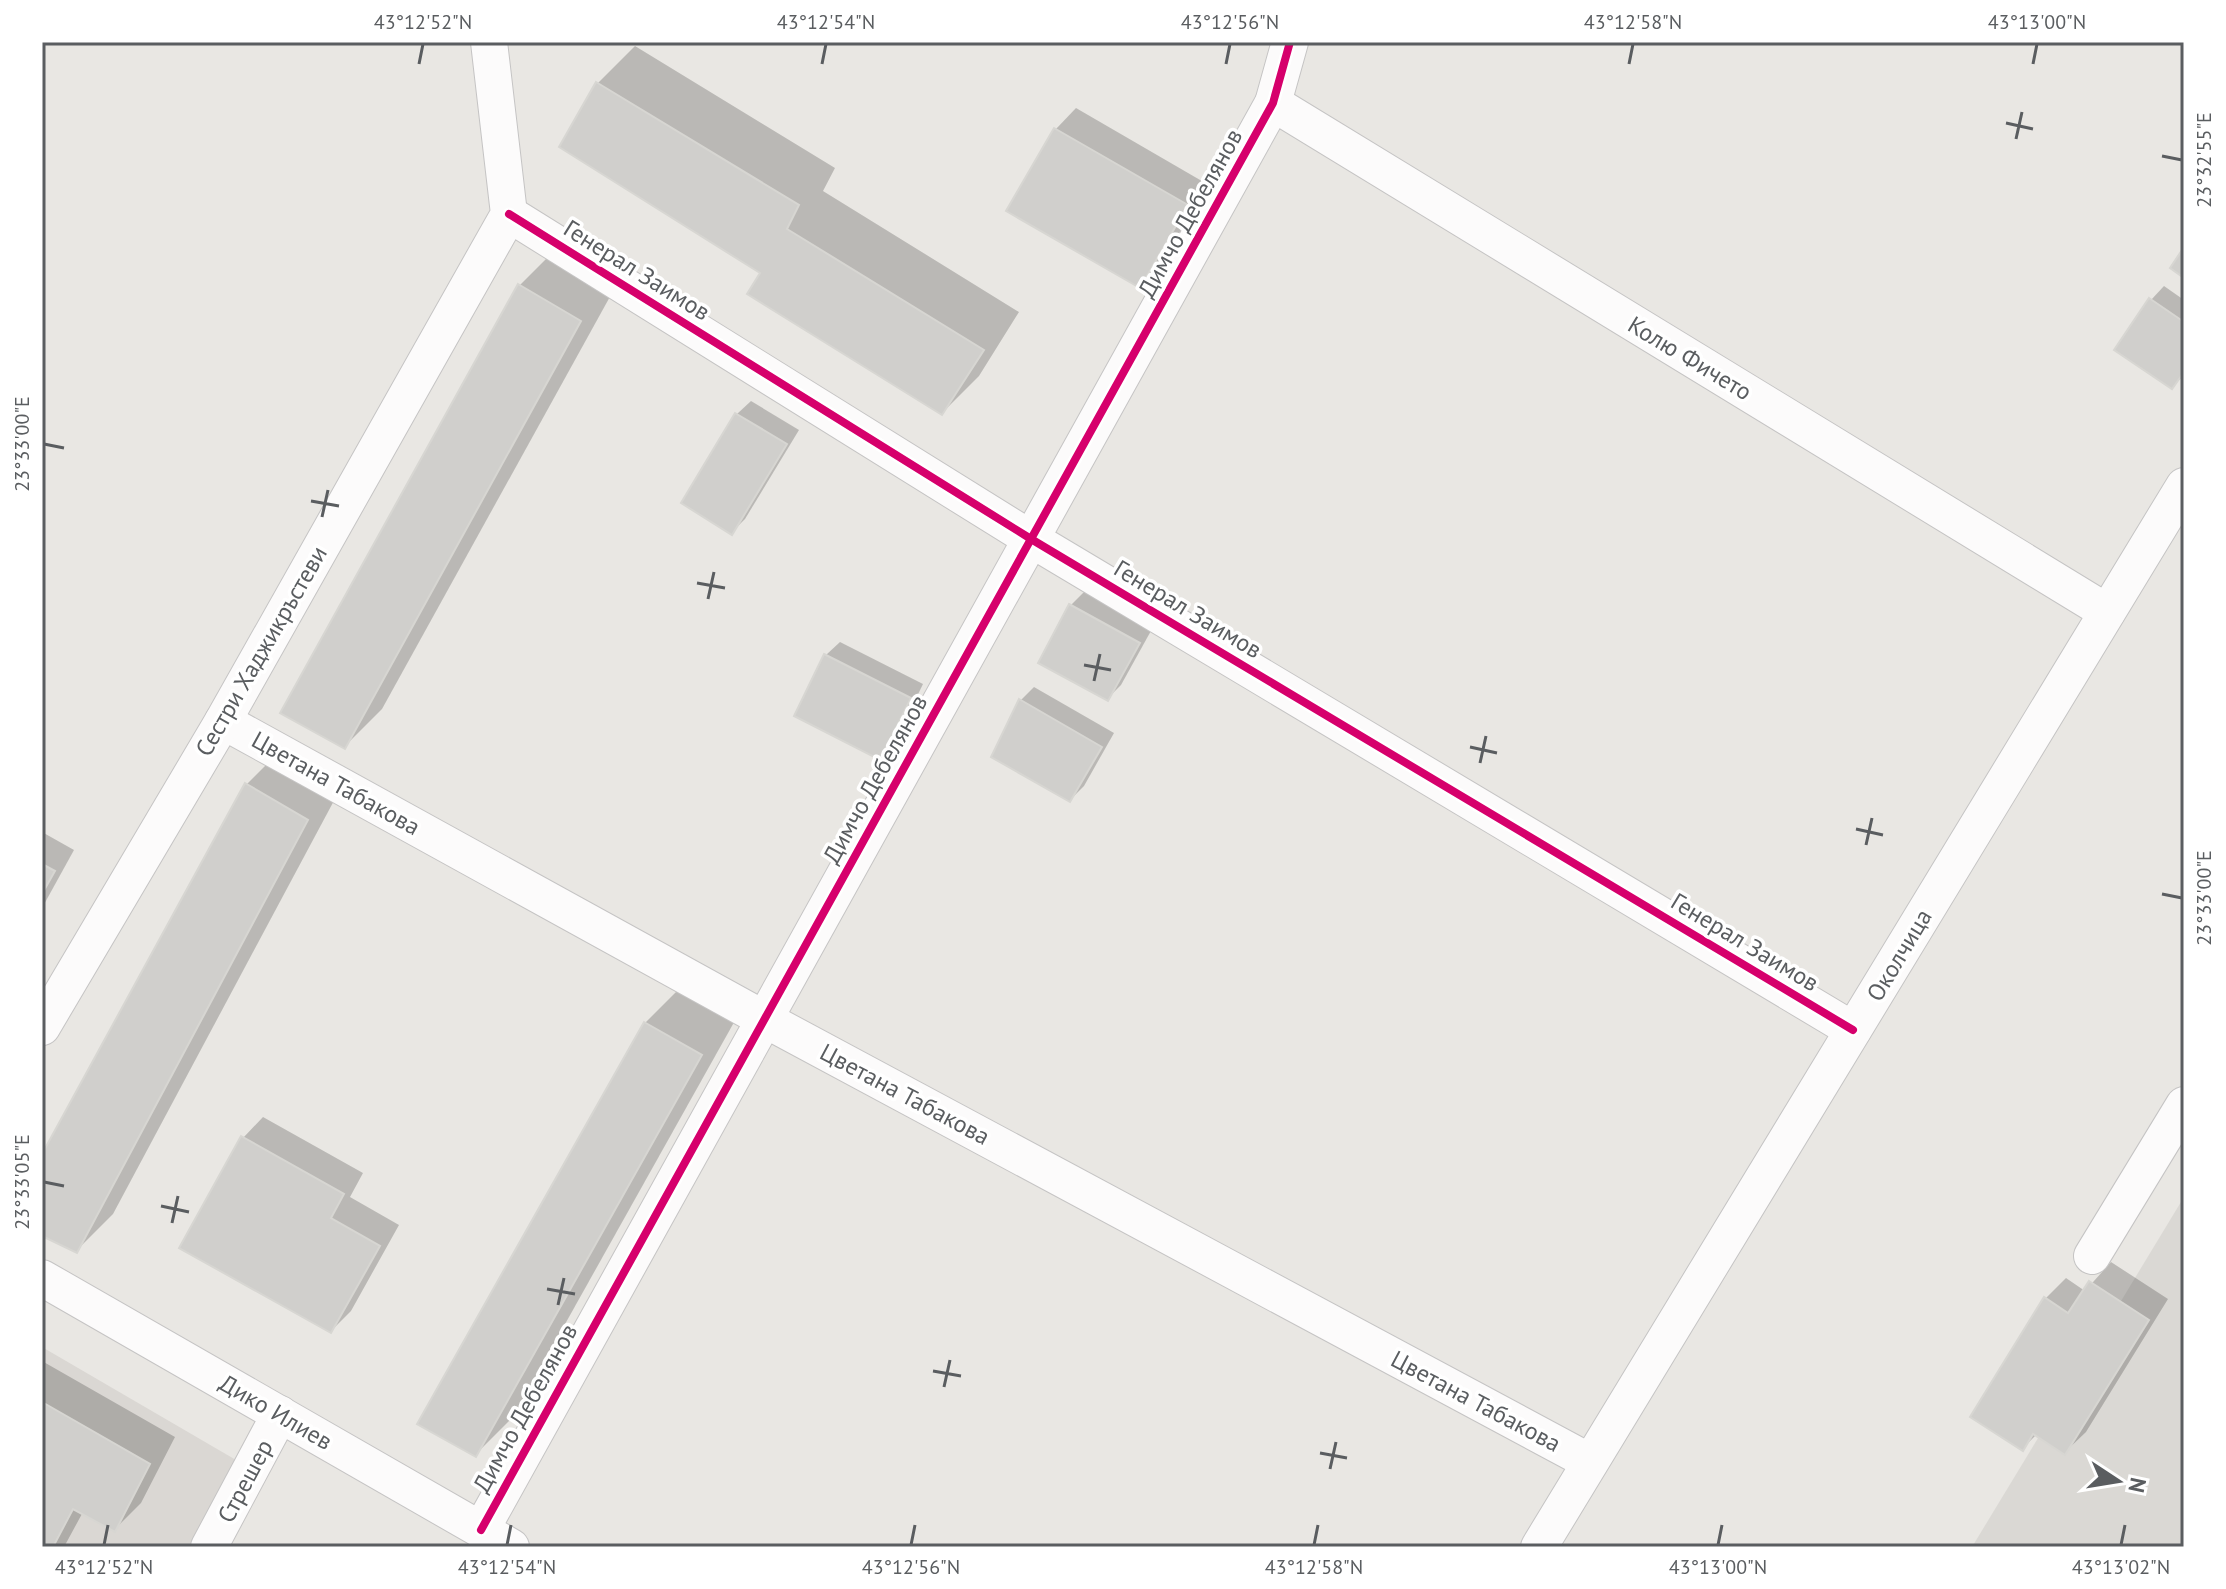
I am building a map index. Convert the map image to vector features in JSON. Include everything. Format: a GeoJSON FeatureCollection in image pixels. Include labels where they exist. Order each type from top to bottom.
{"type":"FeatureCollection","features":[{"type":"Feature","properties":{"kind":"street"},"geometry":{"type":"LineString","coordinates":[[489,42],[509,214]]}},
{"type":"Feature","properties":{"kind":"street","name":"Димчо Дебелянов"},"geometry":{"type":"LineString","coordinates":[[496,1538],[764,1019],[1273,103],[1290,42]]}},
{"type":"Feature","properties":{"kind":"street","name":"Колю Фичето"},"geometry":{"type":"LineString","coordinates":[[1273,103],[2107,612]]}},
{"type":"Feature","properties":{"kind":"street","name":"Генерал Заимов"},"geometry":{"type":"LineString","coordinates":[[509,214],[1031,539],[1853,1030]]}},
{"type":"Feature","properties":{"kind":"street","name":"Сестри Хаджикръстеви"},"geometry":{"type":"LineString","coordinates":[[42,1027],[223,721],[509,214]]}},
{"type":"Feature","properties":{"kind":"street","name":"Околчица"},"geometry":{"type":"LineString","coordinates":[[1539,1547],[2184,486]]}},
{"type":"Feature","properties":{"kind":"street","name":"Цветана Табакова"},"geometry":{"type":"LineString","coordinates":[[223,721],[764,1019],[1590,1462]]}},
{"type":"Feature","properties":{"kind":"street"},"geometry":{"type":"LineString","coordinates":[[2092,1256],[2184,1105]]}},
{"type":"Feature","properties":{"kind":"street","name":"Дико Илиев"},"geometry":{"type":"LineString","coordinates":[[42,1278],[496,1538]]}},
{"type":"Feature","properties":{"kind":"street","name":"Стрешер"},"geometry":{"type":"LineString","coordinates":[[209,1547],[280,1414]]}},
{"type":"Feature","properties":{"kind":"shaded area"},"geometry":{"type":"Polygon","coordinates":[[[2184,1197],[2184,1547],[1972,1547],[2184,1197]]]}},
{"type":"Feature","properties":{"kind":"shaded area"},"geometry":{"type":"Polygon","coordinates":[[[42,1347],[236,1460],[189,1547],[42,1547],[42,1347]]]}},
{"type":"Feature","properties":{"kind":"building"},"geometry":{"type":"Polygon","coordinates":[[[596,82],[799,205],[787,229],[984,350],[942,415],[747,294],[760,273],[559,147],[596,82]]]}},
{"type":"Feature","properties":{"kind":"building"},"geometry":{"type":"Polygon","coordinates":[[[1054,128],[1188,205],[1140,288],[1006,211],[1054,128]]]}},
{"type":"Feature","properties":{"kind":"building"},"geometry":{"type":"Polygon","coordinates":[[[2184,247],[2184,278],[2170,268],[2184,247]]]}},
{"type":"Feature","properties":{"kind":"building"},"geometry":{"type":"Polygon","coordinates":[[[518,284],[581,321],[345,749],[280,713],[518,284]]]}},
{"type":"Feature","properties":{"kind":"building"},"geometry":{"type":"Polygon","coordinates":[[[2149,298],[2184,322],[2184,372],[2172,389],[2114,350],[2149,298]]]}},
{"type":"Feature","properties":{"kind":"building"},"geometry":{"type":"Polygon","coordinates":[[[735,413],[787,444],[732,535],[681,503],[735,413]]]}},
{"type":"Feature","properties":{"kind":"building"},"geometry":{"type":"Polygon","coordinates":[[[1069,604],[1140,643],[1108,701],[1038,663],[1069,604]]]}},
{"type":"Feature","properties":{"kind":"building"},"geometry":{"type":"Polygon","coordinates":[[[824,654],[911,698],[880,760],[794,716],[824,654]]]}},
{"type":"Feature","properties":{"kind":"building"},"geometry":{"type":"Polygon","coordinates":[[[1019,699],[1102,747],[1070,802],[991,757],[1019,699]]]}},
{"type":"Feature","properties":{"kind":"building"},"geometry":{"type":"Polygon","coordinates":[[[245,783],[308,820],[77,1253],[42,1236],[42,1154],[245,783]]]}},
{"type":"Feature","properties":{"kind":"building"},"geometry":{"type":"Polygon","coordinates":[[[42,864],[55,871],[42,894],[42,864]]]}},
{"type":"Feature","properties":{"kind":"building"},"geometry":{"type":"Polygon","coordinates":[[[644,1022],[702,1055],[476,1457],[417,1424],[644,1022]]]}},
{"type":"Feature","properties":{"kind":"building"},"geometry":{"type":"Polygon","coordinates":[[[241,1136],[344,1194],[331,1218],[380,1246],[331,1333],[179,1248],[241,1136]]]}},
{"type":"Feature","properties":{"kind":"building"},"geometry":{"type":"Polygon","coordinates":[[[2089,1281],[2149,1320],[2065,1455],[2033,1434],[2023,1451],[1970,1417],[2044,1297],[2068,1313],[2089,1281]]]}},
{"type":"Feature","properties":{"kind":"building"},"geometry":{"type":"Polygon","coordinates":[[[42,1402],[150,1464],[115,1532],[73,1509],[53,1547],[42,1547],[42,1402]]]}},
{"type":"Feature","properties":{"kind":"cycle path"},"geometry":{"type":"LineString","coordinates":[[481,1530],[1273,103],[1290,42]]}},
{"type":"Feature","properties":{"kind":"cycle path"},"geometry":{"type":"LineString","coordinates":[[509,214],[1031,539],[1853,1030]]}}]}
